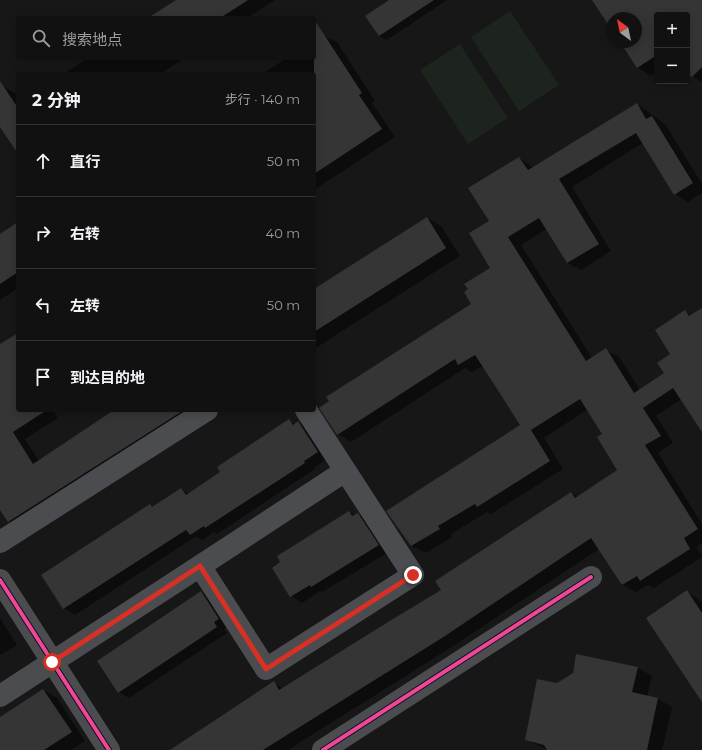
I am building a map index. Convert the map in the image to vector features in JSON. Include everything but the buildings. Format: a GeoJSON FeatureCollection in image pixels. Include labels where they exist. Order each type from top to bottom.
{"type":"FeatureCollection","features":[{"type":"Feature","properties":{"kind":"street"},"geometry":{"type":"LineString","coordinates":[[0,542],[204,412]]}},
{"type":"Feature","properties":{"kind":"street"},"geometry":{"type":"LineString","coordinates":[[200,566],[266,669],[413,575],[307,412]]}},
{"type":"Feature","properties":{"kind":"street"},"geometry":{"type":"LineString","coordinates":[[0,696],[345,471]]}},
{"type":"Feature","properties":{"kind":"street"},"geometry":{"type":"LineString","coordinates":[[323,750],[591,577]]}},
{"type":"Feature","properties":{"kind":"street"},"geometry":{"type":"LineString","coordinates":[[0,580],[104,748]]}},
{"type":"Feature","properties":{"kind":"shaded area"},"geometry":{"type":"Polygon","coordinates":[[[510,11],[559,85],[519,111],[471,37],[510,11]]]}},
{"type":"Feature","properties":{"kind":"shaded area"},"geometry":{"type":"Polygon","coordinates":[[[460,44],[508,118],[468,144],[420,70],[460,44]]]}},
{"type":"Feature","properties":{"kind":"cycle path"},"geometry":{"type":"LineString","coordinates":[[323,750],[591,577]]}},
{"type":"Feature","properties":{"kind":"cycle path"},"geometry":{"type":"LineString","coordinates":[[0,580],[109,750]]}},
{"type":"Feature","properties":{"kind":"route"},"geometry":{"type":"LineString","coordinates":[[52,662],[200,566],[266,669],[413,575]]}}]}
